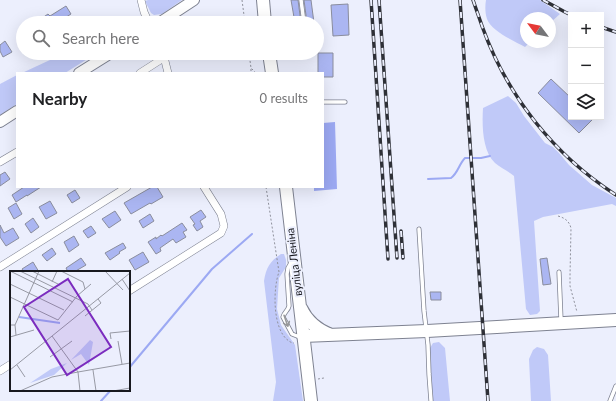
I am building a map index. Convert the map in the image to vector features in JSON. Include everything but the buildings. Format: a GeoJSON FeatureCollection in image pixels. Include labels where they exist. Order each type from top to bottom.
{"type":"FeatureCollection","features":[{"type":"Feature","properties":{"kind":"main road"},"geometry":{"type":"LineString","coordinates":[[263,0],[265,16]]}},
{"type":"Feature","properties":{"kind":"main road"},"geometry":{"type":"LineString","coordinates":[[270,60],[272,72]]}},
{"type":"Feature","properties":{"kind":"main road","name":"вуліца Леніна"},"geometry":{"type":"LineString","coordinates":[[286,188],[300,307],[301,340],[310,387],[311,401]]}},
{"type":"Feature","properties":{"kind":"main road"},"geometry":{"type":"LineString","coordinates":[[300,307],[305,316],[315,326],[333,335]]}},
{"type":"Feature","properties":{"kind":"main road"},"geometry":{"type":"LineString","coordinates":[[301,340],[333,335],[616,320]]}},
{"type":"Feature","properties":{"kind":"street"},"geometry":{"type":"LineString","coordinates":[[141,0],[146,16]]}},
{"type":"Feature","properties":{"kind":"street"},"geometry":{"type":"LineString","coordinates":[[170,16],[194,0]]}},
{"type":"Feature","properties":{"kind":"street"},"geometry":{"type":"LineString","coordinates":[[81,72],[100,60]]}},
{"type":"Feature","properties":{"kind":"street"},"geometry":{"type":"LineString","coordinates":[[141,72],[157,60]]}},
{"type":"Feature","properties":{"kind":"street"},"geometry":{"type":"LineString","coordinates":[[165,60],[168,72]]}},
{"type":"Feature","properties":{"kind":"street"},"geometry":{"type":"LineString","coordinates":[[0,122],[16,112]]}},
{"type":"Feature","properties":{"kind":"street"},"geometry":{"type":"LineString","coordinates":[[0,162],[16,153]]}},
{"type":"Feature","properties":{"kind":"street"},"geometry":{"type":"LineString","coordinates":[[0,267],[125,188]]}},
{"type":"Feature","properties":{"kind":"street"},"geometry":{"type":"LineString","coordinates":[[130,290],[221,234],[224,226],[221,214],[205,188]]}},
{"type":"Feature","properties":{"kind":"street"},"geometry":{"type":"LineString","coordinates":[[0,371],[10,365]]}},
{"type":"Feature","properties":{"kind":"lane"},"geometry":{"type":"LineString","coordinates":[[300,0],[303,16]]}},
{"type":"Feature","properties":{"kind":"lane"},"geometry":{"type":"LineString","coordinates":[[324,102],[345,102]]}},
{"type":"Feature","properties":{"kind":"lane"},"geometry":{"type":"LineString","coordinates":[[419,229],[431,401]]}},
{"type":"Feature","properties":{"kind":"lane"},"geometry":{"type":"LineString","coordinates":[[294,258],[288,268],[289,306],[283,317],[292,334],[301,340]]}},
{"type":"Feature","properties":{"kind":"lane"},"geometry":{"type":"LineString","coordinates":[[559,272],[561,323]]}},
{"type":"Feature","properties":{"kind":"lane"},"geometry":{"type":"LineString","coordinates":[[610,401],[616,386]]}},
{"type":"Feature","properties":{"kind":"path"},"geometry":{"type":"LineString","coordinates":[[242,0],[244,16]]}},
{"type":"Feature","properties":{"kind":"path"},"geometry":{"type":"LineString","coordinates":[[250,60],[251,72]]}},
{"type":"Feature","properties":{"kind":"path"},"geometry":{"type":"LineString","coordinates":[[251,68],[255,72]]}},
{"type":"Feature","properties":{"kind":"path"},"geometry":{"type":"LineString","coordinates":[[266,188],[279,272],[277,278],[275,307],[278,325],[283,336],[288,341],[301,340]]}},
{"type":"Feature","properties":{"kind":"path"},"geometry":{"type":"LineString","coordinates":[[558,216],[566,219],[571,228],[570,286],[579,323]]}},
{"type":"Feature","properties":{"kind":"shaded area"},"geometry":{"type":"Polygon","coordinates":[[[182,0],[162,14],[154,15],[151,13],[145,1],[182,0]]]}},
{"type":"Feature","properties":{"kind":"shaded area"},"geometry":{"type":"Polygon","coordinates":[[[486,0],[540,0],[560,14],[556,18],[556,12],[520,12],[520,44],[493,28],[487,19],[485,7],[486,0]]]}},
{"type":"Feature","properties":{"kind":"shaded area"},"geometry":{"type":"Polygon","coordinates":[[[50,60],[86,60],[67,72],[24,72],[50,60]]]}},
{"type":"Feature","properties":{"kind":"shaded area"},"geometry":{"type":"Polygon","coordinates":[[[16,76],[16,105],[0,115],[0,84],[16,76]]]}},
{"type":"Feature","properties":{"kind":"shaded area"},"geometry":{"type":"Polygon","coordinates":[[[508,96],[516,103],[545,143],[553,147],[569,165],[592,185],[616,198],[616,206],[612,204],[543,217],[534,221],[540,311],[537,314],[530,315],[526,309],[514,176],[497,165],[491,158],[485,145],[483,129],[483,108],[508,96]]]}},
{"type":"Feature","properties":{"kind":"shaded area"},"geometry":{"type":"Polygon","coordinates":[[[335,122],[337,189],[314,191],[314,188],[324,188],[324,123],[335,122]]]}},
{"type":"Feature","properties":{"kind":"shaded area"},"geometry":{"type":"Polygon","coordinates":[[[281,254],[284,254],[286,267],[279,278],[277,309],[281,325],[295,345],[303,401],[273,401],[276,382],[264,281],[269,265],[281,254]]]}},
{"type":"Feature","properties":{"kind":"shaded area"},"geometry":{"type":"Polygon","coordinates":[[[439,342],[445,348],[450,401],[433,401],[430,348],[433,343],[439,342]]]}},
{"type":"Feature","properties":{"kind":"shaded area"},"geometry":{"type":"Polygon","coordinates":[[[537,347],[544,349],[548,355],[551,401],[531,401],[529,359],[533,350],[537,347]]]}},
{"type":"Feature","properties":{"kind":"waterway"},"geometry":{"type":"LineString","coordinates":[[428,179],[451,178],[465,158],[481,158],[490,156]]}},
{"type":"Feature","properties":{"kind":"waterway"},"geometry":{"type":"LineString","coordinates":[[130,367],[212,269],[252,234]]}},
{"type":"Feature","properties":{"kind":"waterway"},"geometry":{"type":"LineString","coordinates":[[101,401],[110,391]]}},
{"type":"Feature","properties":{"kind":"railway"},"geometry":{"type":"LineString","coordinates":[[371,0],[388,259]]}},
{"type":"Feature","properties":{"kind":"railway"},"geometry":{"type":"LineString","coordinates":[[379,0],[397,258]]}},
{"type":"Feature","properties":{"kind":"railway"},"geometry":{"type":"LineString","coordinates":[[460,0],[488,401]]}},
{"type":"Feature","properties":{"kind":"railway"},"geometry":{"type":"LineString","coordinates":[[473,0],[492,52],[519,100],[535,122],[572,162],[616,195]]}},
{"type":"Feature","properties":{"kind":"railway"},"geometry":{"type":"LineString","coordinates":[[543,0],[568,13]]}},
{"type":"Feature","properties":{"kind":"railway"},"geometry":{"type":"LineString","coordinates":[[604,28],[616,32]]}},
{"type":"Feature","properties":{"kind":"railway"},"geometry":{"type":"LineString","coordinates":[[401,231],[403,258]]}}]}
